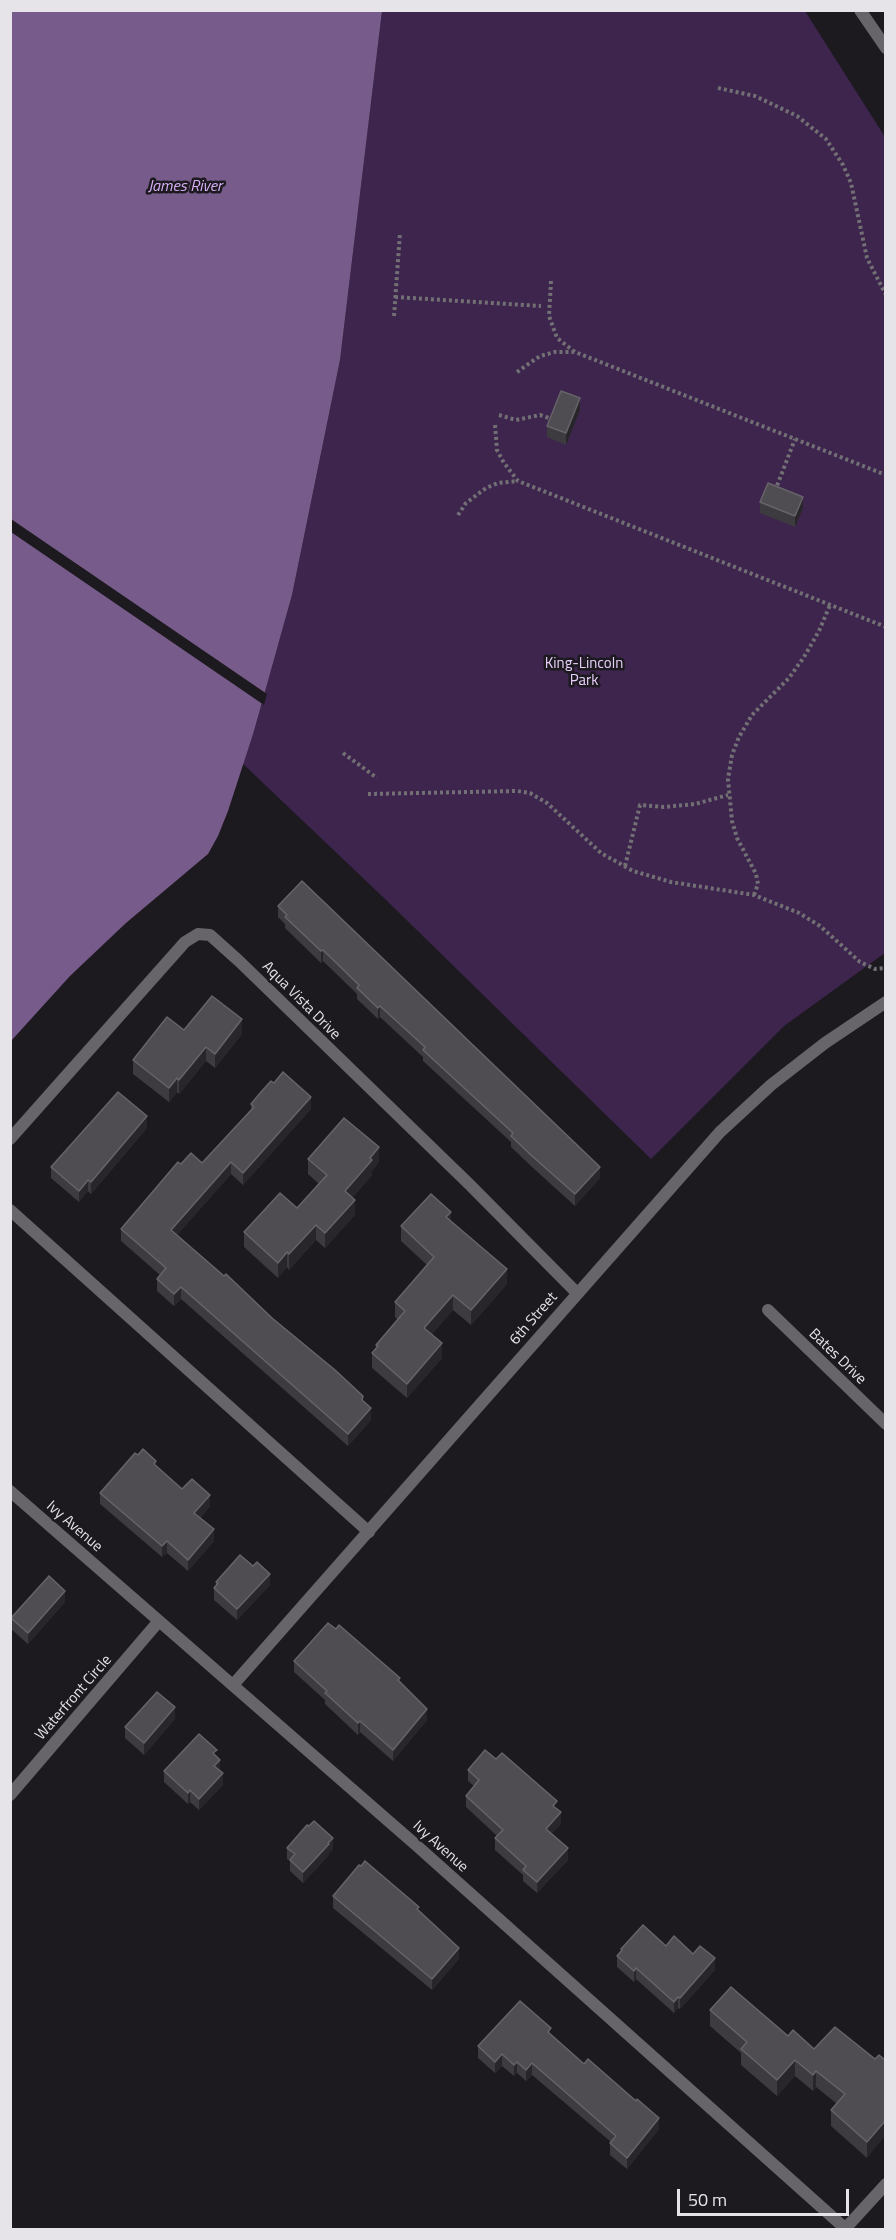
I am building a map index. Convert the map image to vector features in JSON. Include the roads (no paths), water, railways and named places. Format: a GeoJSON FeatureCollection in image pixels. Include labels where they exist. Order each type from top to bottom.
{"type":"FeatureCollection","features":[{"type":"Feature","properties":{"kind":"street"},"geometry":{"type":"LineString","coordinates":[[860,10],[885,48]]}},
{"type":"Feature","properties":{"kind":"street","name":"Aqua Vista Drive"},"geometry":{"type":"LineString","coordinates":[[10,1139],[185,942],[198,934],[210,935],[469,1184],[577,1293]]}},
{"type":"Feature","properties":{"kind":"street","name":"6th Street"},"geometry":{"type":"LineString","coordinates":[[233,1685],[674,1183],[729,1124],[771,1085],[825,1042],[885,1002]]}},
{"type":"Feature","properties":{"kind":"street"},"geometry":{"type":"LineString","coordinates":[[10,1210],[369,1532]]}},
{"type":"Feature","properties":{"kind":"street","name":"Bates Drive"},"geometry":{"type":"LineString","coordinates":[[768,1310],[885,1425]]}},
{"type":"Feature","properties":{"kind":"street","name":"Ivy Avenue"},"geometry":{"type":"LineString","coordinates":[[10,1491],[425,1853],[846,2229]]}},
{"type":"Feature","properties":{"kind":"street","name":"Waterfront Circle"},"geometry":{"type":"LineString","coordinates":[[10,1795],[159,1621]]}},
{"type":"Feature","properties":{"kind":"street"},"geometry":{"type":"LineString","coordinates":[[846,2229],[885,2184]]}},
{"type":"Feature","properties":{"kind":"water","name":"James River"},"geometry":{"type":"Polygon","coordinates":[[[11,11],[382,11],[340,360],[292,595],[254,731],[228,811],[208,854],[126,923],[70,976],[11,1041],[11,11]]]}},
{"type":"Feature","properties":{"kind":"park label","name":"King-Lincoln Park"},"geometry":{"type":"Point","coordinates":[584,672]}}]}
